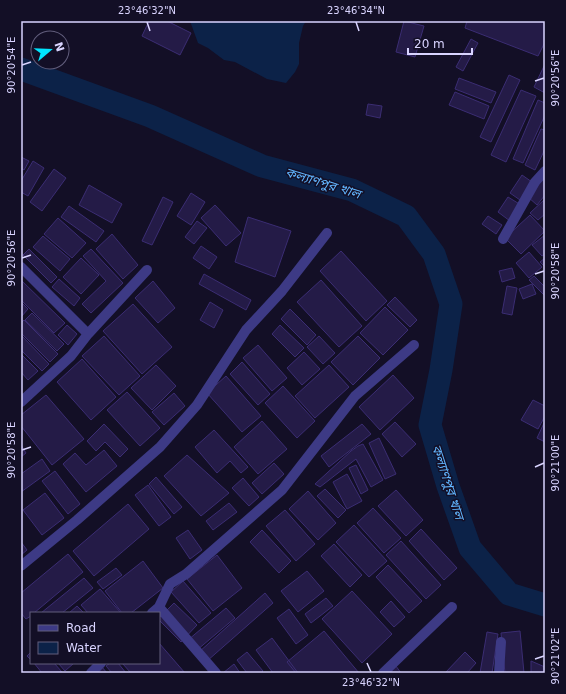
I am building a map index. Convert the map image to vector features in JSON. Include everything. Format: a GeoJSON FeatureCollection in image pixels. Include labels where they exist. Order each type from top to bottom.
{"type":"FeatureCollection","features":[{"type":"Feature","properties":{"kind":"street"},"geometry":{"type":"LineString","coordinates":[[503,239],[534,182],[545,171]]}},
{"type":"Feature","properties":{"kind":"street"},"geometry":{"type":"LineString","coordinates":[[21,566],[77,520],[160,447],[197,405],[246,330],[282,291],[327,233]]}},
{"type":"Feature","properties":{"kind":"street"},"geometry":{"type":"LineString","coordinates":[[21,267],[88,334]]}},
{"type":"Feature","properties":{"kind":"street"},"geometry":{"type":"LineString","coordinates":[[21,402],[71,356],[88,334],[147,270]]}},
{"type":"Feature","properties":{"kind":"street"},"geometry":{"type":"LineString","coordinates":[[156,610],[170,584],[186,574],[282,490],[355,396],[414,345]]}},
{"type":"Feature","properties":{"kind":"street"},"geometry":{"type":"LineString","coordinates":[[383,673],[452,607]]}},
{"type":"Feature","properties":{"kind":"street"},"geometry":{"type":"LineString","coordinates":[[160,614],[216,673]]}},
{"type":"Feature","properties":{"kind":"street"},"geometry":{"type":"LineString","coordinates":[[499,673],[501,642]]}},
{"type":"Feature","properties":{"kind":"street"},"geometry":{"type":"LineString","coordinates":[[91,673],[100,664]]}},
{"type":"Feature","properties":{"kind":"water"},"geometry":{"type":"Polygon","coordinates":[[[190,21],[306,21],[303,26],[299,43],[299,64],[295,72],[286,83],[267,79],[235,62],[224,60],[208,48],[198,43],[190,21]]]}},
{"type":"Feature","properties":{"kind":"building"},"geometry":{"type":"Polygon","coordinates":[[[149,21],[167,21],[191,33],[180,55],[142,36],[149,21]]]}},
{"type":"Feature","properties":{"kind":"building"},"geometry":{"type":"Polygon","coordinates":[[[404,21],[424,26],[415,57],[396,52],[404,21]]]}},
{"type":"Feature","properties":{"kind":"building"},"geometry":{"type":"Polygon","coordinates":[[[467,21],[545,21],[545,42],[538,56],[465,28],[467,21]]]}},
{"type":"Feature","properties":{"kind":"building"},"geometry":{"type":"Polygon","coordinates":[[[471,39],[478,43],[463,71],[456,67],[471,39]]]}},
{"type":"Feature","properties":{"kind":"building"},"geometry":{"type":"Polygon","coordinates":[[[545,64],[545,93],[534,87],[545,64]]]}},
{"type":"Feature","properties":{"kind":"building"},"geometry":{"type":"Polygon","coordinates":[[[509,75],[520,80],[491,142],[480,137],[509,75]]]}},
{"type":"Feature","properties":{"kind":"building"},"geometry":{"type":"Polygon","coordinates":[[[459,78],[496,92],[491,103],[455,89],[459,78]]]}},
{"type":"Feature","properties":{"kind":"building"},"geometry":{"type":"Polygon","coordinates":[[[521,90],[536,96],[506,162],[491,155],[521,90]]]}},
{"type":"Feature","properties":{"kind":"building"},"geometry":{"type":"Polygon","coordinates":[[[455,92],[489,106],[484,119],[449,105],[455,92]]]}},
{"type":"Feature","properties":{"kind":"building"},"geometry":{"type":"Polygon","coordinates":[[[538,100],[545,103],[545,115],[523,163],[513,159],[538,100]]]}},
{"type":"Feature","properties":{"kind":"building"},"geometry":{"type":"Polygon","coordinates":[[[368,104],[382,106],[380,118],[366,115],[368,104]]]}},
{"type":"Feature","properties":{"kind":"building"},"geometry":{"type":"Polygon","coordinates":[[[541,129],[545,130],[545,149],[535,170],[525,165],[541,129]]]}},
{"type":"Feature","properties":{"kind":"building"},"geometry":{"type":"Polygon","coordinates":[[[21,157],[29,161],[24,170],[21,168],[21,157]]]}},
{"type":"Feature","properties":{"kind":"building"},"geometry":{"type":"Polygon","coordinates":[[[33,161],[44,168],[28,196],[21,192],[21,181],[33,161]]]}},
{"type":"Feature","properties":{"kind":"building"},"geometry":{"type":"Polygon","coordinates":[[[54,169],[66,178],[42,211],[30,202],[54,169]]]}},
{"type":"Feature","properties":{"kind":"building"},"geometry":{"type":"Polygon","coordinates":[[[522,175],[532,182],[520,200],[510,193],[522,175]]]}},
{"type":"Feature","properties":{"kind":"building"},"geometry":{"type":"Polygon","coordinates":[[[545,177],[545,195],[537,205],[528,197],[545,177]]]}},
{"type":"Feature","properties":{"kind":"building"},"geometry":{"type":"Polygon","coordinates":[[[89,185],[122,204],[112,223],[79,205],[89,185]]]}},
{"type":"Feature","properties":{"kind":"building"},"geometry":{"type":"Polygon","coordinates":[[[191,193],[205,202],[191,225],[177,216],[191,193]]]}},
{"type":"Feature","properties":{"kind":"building"},"geometry":{"type":"Polygon","coordinates":[[[163,197],[173,202],[152,245],[142,241],[163,197]]]}},
{"type":"Feature","properties":{"kind":"building"},"geometry":{"type":"Polygon","coordinates":[[[508,197],[521,205],[510,221],[498,212],[508,197]]]}},
{"type":"Feature","properties":{"kind":"building"},"geometry":{"type":"Polygon","coordinates":[[[545,199],[545,214],[538,220],[530,213],[545,199]]]}},
{"type":"Feature","properties":{"kind":"building"},"geometry":{"type":"Polygon","coordinates":[[[215,205],[241,233],[226,246],[201,218],[215,205]]]}},
{"type":"Feature","properties":{"kind":"building"},"geometry":{"type":"Polygon","coordinates":[[[69,206],[104,231],[96,242],[61,217],[69,206]]]}},
{"type":"Feature","properties":{"kind":"building"},"geometry":{"type":"Polygon","coordinates":[[[530,215],[545,231],[521,254],[505,238],[530,215]]]}},
{"type":"Feature","properties":{"kind":"building"},"geometry":{"type":"Polygon","coordinates":[[[488,216],[502,225],[496,234],[482,224],[488,216]]]}},
{"type":"Feature","properties":{"kind":"building"},"geometry":{"type":"Polygon","coordinates":[[[248,217],[291,231],[275,277],[235,262],[248,217]]]}},
{"type":"Feature","properties":{"kind":"building"},"geometry":{"type":"Polygon","coordinates":[[[58,218],[86,243],[72,258],[44,234],[58,218]]]}},
{"type":"Feature","properties":{"kind":"building"},"geometry":{"type":"Polygon","coordinates":[[[197,221],[207,228],[194,244],[185,237],[197,221]]]}},
{"type":"Feature","properties":{"kind":"building"},"geometry":{"type":"Polygon","coordinates":[[[112,234],[138,265],[123,279],[96,249],[112,234]]]}},
{"type":"Feature","properties":{"kind":"building"},"geometry":{"type":"Polygon","coordinates":[[[545,235],[545,254],[542,256],[532,245],[545,235]]]}},
{"type":"Feature","properties":{"kind":"building"},"geometry":{"type":"Polygon","coordinates":[[[43,236],[70,259],[60,271],[33,247],[43,236]]]}},
{"type":"Feature","properties":{"kind":"building"},"geometry":{"type":"Polygon","coordinates":[[[201,246],[217,257],[209,269],[193,258],[201,246]]]}},
{"type":"Feature","properties":{"kind":"building"},"geometry":{"type":"Polygon","coordinates":[[[29,249],[57,277],[51,283],[23,255],[29,249]]]}},
{"type":"Feature","properties":{"kind":"building"},"geometry":{"type":"Polygon","coordinates":[[[91,249],[123,283],[91,313],[82,304],[106,281],[83,256],[91,249]]]}},
{"type":"Feature","properties":{"kind":"building"},"geometry":{"type":"Polygon","coordinates":[[[341,251],[387,301],[366,321],[320,271],[341,251]]]}},
{"type":"Feature","properties":{"kind":"building"},"geometry":{"type":"Polygon","coordinates":[[[529,252],[542,267],[529,278],[516,263],[529,252]]]}},
{"type":"Feature","properties":{"kind":"building"},"geometry":{"type":"Polygon","coordinates":[[[81,258],[99,275],[81,294],[63,277],[81,258]]]}},
{"type":"Feature","properties":{"kind":"building"},"geometry":{"type":"Polygon","coordinates":[[[545,258],[545,267],[540,262],[545,258]]]}},
{"type":"Feature","properties":{"kind":"building"},"geometry":{"type":"Polygon","coordinates":[[[512,268],[515,278],[502,282],[499,271],[512,268]]]}},
{"type":"Feature","properties":{"kind":"building"},"geometry":{"type":"Polygon","coordinates":[[[204,274],[251,300],[246,310],[199,284],[204,274]]]}},
{"type":"Feature","properties":{"kind":"building"},"geometry":{"type":"Polygon","coordinates":[[[534,276],[545,287],[545,296],[529,280],[534,276]]]}},
{"type":"Feature","properties":{"kind":"building"},"geometry":{"type":"Polygon","coordinates":[[[59,279],[80,298],[74,306],[52,287],[59,279]]]}},
{"type":"Feature","properties":{"kind":"building"},"geometry":{"type":"Polygon","coordinates":[[[21,280],[65,323],[54,333],[21,300],[21,280]]]}},
{"type":"Feature","properties":{"kind":"building"},"geometry":{"type":"Polygon","coordinates":[[[321,280],[362,326],[339,347],[297,302],[321,280]]]}},
{"type":"Feature","properties":{"kind":"building"},"geometry":{"type":"Polygon","coordinates":[[[153,281],[175,308],[158,323],[135,298],[153,281]]]}},
{"type":"Feature","properties":{"kind":"building"},"geometry":{"type":"Polygon","coordinates":[[[532,284],[536,294],[523,299],[519,289],[532,284]]]}},
{"type":"Feature","properties":{"kind":"building"},"geometry":{"type":"Polygon","coordinates":[[[507,286],[517,288],[512,315],[502,313],[507,286]]]}},
{"type":"Feature","properties":{"kind":"building"},"geometry":{"type":"Polygon","coordinates":[[[395,297],[417,320],[410,327],[387,305],[395,297]]]}},
{"type":"Feature","properties":{"kind":"building"},"geometry":{"type":"Polygon","coordinates":[[[21,302],[28,309],[21,317],[21,302]]]}},
{"type":"Feature","properties":{"kind":"building"},"geometry":{"type":"Polygon","coordinates":[[[210,302],[223,310],[214,328],[200,320],[210,302]]]}},
{"type":"Feature","properties":{"kind":"building"},"geometry":{"type":"Polygon","coordinates":[[[133,304],[172,347],[142,374],[103,331],[133,304]]]}},
{"type":"Feature","properties":{"kind":"building"},"geometry":{"type":"Polygon","coordinates":[[[385,307],[408,330],[383,355],[360,333],[385,307]]]}},
{"type":"Feature","properties":{"kind":"building"},"geometry":{"type":"Polygon","coordinates":[[[290,309],[316,335],[307,345],[281,319],[290,309]]]}},
{"type":"Feature","properties":{"kind":"building"},"geometry":{"type":"Polygon","coordinates":[[[32,313],[64,344],[57,351],[25,320],[32,313]]]}},
{"type":"Feature","properties":{"kind":"building"},"geometry":{"type":"Polygon","coordinates":[[[24,320],[58,354],[50,362],[21,333],[21,323],[24,320]]]}},
{"type":"Feature","properties":{"kind":"building"},"geometry":{"type":"Polygon","coordinates":[[[67,325],[77,334],[68,345],[58,335],[67,325]]]}},
{"type":"Feature","properties":{"kind":"building"},"geometry":{"type":"Polygon","coordinates":[[[280,325],[304,348],[295,357],[272,334],[280,325]]]}},
{"type":"Feature","properties":{"kind":"building"},"geometry":{"type":"Polygon","coordinates":[[[21,335],[49,364],[42,371],[21,350],[21,335]]]}},
{"type":"Feature","properties":{"kind":"building"},"geometry":{"type":"Polygon","coordinates":[[[104,336],[140,376],[119,395],[82,356],[104,336]]]}},
{"type":"Feature","properties":{"kind":"building"},"geometry":{"type":"Polygon","coordinates":[[[319,336],[335,353],[323,364],[307,347],[319,336]]]}},
{"type":"Feature","properties":{"kind":"building"},"geometry":{"type":"Polygon","coordinates":[[[358,336],[380,358],[353,385],[331,362],[358,336]]]}},
{"type":"Feature","properties":{"kind":"building"},"geometry":{"type":"Polygon","coordinates":[[[258,345],[287,378],[272,391],[243,358],[258,345]]]}},
{"type":"Feature","properties":{"kind":"building"},"geometry":{"type":"Polygon","coordinates":[[[304,352],[320,369],[302,385],[287,368],[304,352]]]}},
{"type":"Feature","properties":{"kind":"building"},"geometry":{"type":"Polygon","coordinates":[[[21,354],[38,371],[28,380],[21,372],[21,354]]]}},
{"type":"Feature","properties":{"kind":"building"},"geometry":{"type":"Polygon","coordinates":[[[82,359],[116,397],[91,420],[57,382],[82,359]]]}},
{"type":"Feature","properties":{"kind":"building"},"geometry":{"type":"Polygon","coordinates":[[[242,362],[270,394],[258,405],[230,374],[242,362]]]}},
{"type":"Feature","properties":{"kind":"building"},"geometry":{"type":"Polygon","coordinates":[[[156,365],[176,386],[152,410],[131,388],[156,365]]]}},
{"type":"Feature","properties":{"kind":"building"},"geometry":{"type":"Polygon","coordinates":[[[329,365],[349,387],[315,418],[295,396],[329,365]]]}},
{"type":"Feature","properties":{"kind":"building"},"geometry":{"type":"Polygon","coordinates":[[[393,375],[414,398],[380,430],[359,407],[393,375]]]}},
{"type":"Feature","properties":{"kind":"building"},"geometry":{"type":"Polygon","coordinates":[[[226,376],[261,416],[242,432],[207,393],[226,376]]]}},
{"type":"Feature","properties":{"kind":"building"},"geometry":{"type":"Polygon","coordinates":[[[283,386],[315,421],[297,438],[265,403],[283,386]]]}},
{"type":"Feature","properties":{"kind":"building"},"geometry":{"type":"Polygon","coordinates":[[[127,392],[160,428],[140,446],[107,410],[127,392]]]}},
{"type":"Feature","properties":{"kind":"building"},"geometry":{"type":"Polygon","coordinates":[[[174,393],[185,406],[164,425],[152,412],[174,393]]]}},
{"type":"Feature","properties":{"kind":"building"},"geometry":{"type":"Polygon","coordinates":[[[46,395],[84,439],[52,465],[21,426],[21,415],[46,395]]]}},
{"type":"Feature","properties":{"kind":"building"},"geometry":{"type":"Polygon","coordinates":[[[533,400],[545,406],[545,416],[538,429],[521,420],[533,400]]]}},
{"type":"Feature","properties":{"kind":"building"},"geometry":{"type":"Polygon","coordinates":[[[262,421],[287,449],[258,474],[234,447],[262,421]]]}},
{"type":"Feature","properties":{"kind":"building"},"geometry":{"type":"Polygon","coordinates":[[[545,421],[545,442],[537,438],[545,421]]]}},
{"type":"Feature","properties":{"kind":"building"},"geometry":{"type":"Polygon","coordinates":[[[395,422],[416,444],[402,457],[382,434],[395,422]]]}},
{"type":"Feature","properties":{"kind":"building"},"geometry":{"type":"Polygon","coordinates":[[[104,424],[128,449],[120,457],[105,442],[96,451],[87,441],[104,424]]]}},
{"type":"Feature","properties":{"kind":"building"},"geometry":{"type":"Polygon","coordinates":[[[362,424],[371,434],[329,467],[321,456],[362,424]]]}},
{"type":"Feature","properties":{"kind":"building"},"geometry":{"type":"Polygon","coordinates":[[[214,430],[248,467],[241,473],[230,461],[217,473],[195,447],[214,430]]]}},
{"type":"Feature","properties":{"kind":"building"},"geometry":{"type":"Polygon","coordinates":[[[379,438],[396,474],[385,479],[369,443],[379,438]]]}},
{"type":"Feature","properties":{"kind":"building"},"geometry":{"type":"Polygon","coordinates":[[[363,444],[383,480],[371,487],[356,459],[320,487],[315,484],[351,451],[363,444]]]}},
{"type":"Feature","properties":{"kind":"building"},"geometry":{"type":"Polygon","coordinates":[[[21,445],[26,453],[21,457],[21,445]]]}},
{"type":"Feature","properties":{"kind":"building"},"geometry":{"type":"Polygon","coordinates":[[[104,450],[117,466],[86,492],[63,464],[75,453],[86,465],[104,450]]]}},
{"type":"Feature","properties":{"kind":"building"},"geometry":{"type":"Polygon","coordinates":[[[187,455],[229,493],[201,516],[164,476],[187,455]]]}},
{"type":"Feature","properties":{"kind":"building"},"geometry":{"type":"Polygon","coordinates":[[[42,459],[50,471],[21,492],[21,474],[42,459]]]}},
{"type":"Feature","properties":{"kind":"building"},"geometry":{"type":"Polygon","coordinates":[[[274,463],[284,474],[262,494],[252,483],[274,463]]]}},
{"type":"Feature","properties":{"kind":"building"},"geometry":{"type":"Polygon","coordinates":[[[356,465],[368,490],[361,494],[349,468],[356,465]]]}},
{"type":"Feature","properties":{"kind":"building"},"geometry":{"type":"Polygon","coordinates":[[[55,471],[80,504],[68,514],[42,481],[55,471]]]}},
{"type":"Feature","properties":{"kind":"building"},"geometry":{"type":"Polygon","coordinates":[[[347,474],[362,501],[347,509],[333,482],[347,474]]]}},
{"type":"Feature","properties":{"kind":"building"},"geometry":{"type":"Polygon","coordinates":[[[156,477],[182,507],[174,514],[149,484],[156,477]]]}},
{"type":"Feature","properties":{"kind":"building"},"geometry":{"type":"Polygon","coordinates":[[[243,478],[259,497],[249,506],[232,488],[243,478]]]}},
{"type":"Feature","properties":{"kind":"building"},"geometry":{"type":"Polygon","coordinates":[[[148,485],[171,517],[159,526],[135,495],[148,485]]]}},
{"type":"Feature","properties":{"kind":"building"},"geometry":{"type":"Polygon","coordinates":[[[325,489],[346,510],[338,518],[317,496],[325,489]]]}},
{"type":"Feature","properties":{"kind":"building"},"geometry":{"type":"Polygon","coordinates":[[[396,490],[423,520],[406,536],[378,506],[396,490]]]}},
{"type":"Feature","properties":{"kind":"building"},"geometry":{"type":"Polygon","coordinates":[[[308,491],[336,523],[318,540],[289,509],[308,491]]]}},
{"type":"Feature","properties":{"kind":"building"},"geometry":{"type":"Polygon","coordinates":[[[45,493],[64,518],[42,535],[23,510],[45,493]]]}},
{"type":"Feature","properties":{"kind":"building"},"geometry":{"type":"Polygon","coordinates":[[[229,503],[237,512],[213,530],[206,521],[229,503]]]}},
{"type":"Feature","properties":{"kind":"building"},"geometry":{"type":"Polygon","coordinates":[[[128,504],[149,529],[94,576],[73,551],[128,504]]]}},
{"type":"Feature","properties":{"kind":"building"},"geometry":{"type":"Polygon","coordinates":[[[373,508],[401,538],[384,553],[357,523],[373,508]]]}},
{"type":"Feature","properties":{"kind":"building"},"geometry":{"type":"Polygon","coordinates":[[[285,510],[315,544],[296,561],[266,526],[285,510]]]}},
{"type":"Feature","properties":{"kind":"building"},"geometry":{"type":"Polygon","coordinates":[[[354,525],[387,561],[369,577],[336,542],[354,525]]]}},
{"type":"Feature","properties":{"kind":"building"},"geometry":{"type":"Polygon","coordinates":[[[421,529],[457,568],[444,580],[409,541],[421,529]]]}},
{"type":"Feature","properties":{"kind":"building"},"geometry":{"type":"Polygon","coordinates":[[[188,530],[202,550],[190,559],[176,538],[188,530]]]}},
{"type":"Feature","properties":{"kind":"building"},"geometry":{"type":"Polygon","coordinates":[[[262,530],[291,561],[279,573],[250,542],[262,530]]]}},
{"type":"Feature","properties":{"kind":"building"},"geometry":{"type":"Polygon","coordinates":[[[401,541],[441,585],[426,599],[386,555],[401,541]]]}},
{"type":"Feature","properties":{"kind":"building"},"geometry":{"type":"Polygon","coordinates":[[[21,542],[27,550],[21,555],[21,542]]]}},
{"type":"Feature","properties":{"kind":"building"},"geometry":{"type":"Polygon","coordinates":[[[334,544],[362,575],[350,587],[321,556],[334,544]]]}},
{"type":"Feature","properties":{"kind":"building"},"geometry":{"type":"Polygon","coordinates":[[[68,554],[83,572],[35,612],[30,612],[30,617],[26,619],[21,613],[21,593],[68,554]]]}},
{"type":"Feature","properties":{"kind":"building"},"geometry":{"type":"Polygon","coordinates":[[[217,555],[242,588],[213,611],[187,579],[217,555]]]}},
{"type":"Feature","properties":{"kind":"building"},"geometry":{"type":"Polygon","coordinates":[[[143,561],[163,588],[132,612],[121,612],[105,591],[143,561]]]}},
{"type":"Feature","properties":{"kind":"building"},"geometry":{"type":"Polygon","coordinates":[[[388,565],[422,601],[409,613],[376,577],[388,565]]]}},
{"type":"Feature","properties":{"kind":"building"},"geometry":{"type":"Polygon","coordinates":[[[116,568],[122,575],[103,589],[97,582],[116,568]]]}},
{"type":"Feature","properties":{"kind":"building"},"geometry":{"type":"Polygon","coordinates":[[[307,571],[324,591],[298,612],[281,591],[307,571]]]}},
{"type":"Feature","properties":{"kind":"building"},"geometry":{"type":"Polygon","coordinates":[[[84,578],[93,588],[63,612],[42,612],[84,578]]]}},
{"type":"Feature","properties":{"kind":"building"},"geometry":{"type":"Polygon","coordinates":[[[183,581],[211,613],[199,623],[171,592],[183,581]]]}},
{"type":"Feature","properties":{"kind":"building"},"geometry":{"type":"Polygon","coordinates":[[[100,589],[120,612],[87,612],[81,605],[100,589]]]}},
{"type":"Feature","properties":{"kind":"building"},"geometry":{"type":"Polygon","coordinates":[[[352,591],[392,634],[362,663],[322,619],[352,591]]]}},
{"type":"Feature","properties":{"kind":"building"},"geometry":{"type":"Polygon","coordinates":[[[265,593],[273,603],[207,661],[199,652],[265,593]]]}},
{"type":"Feature","properties":{"kind":"building"},"geometry":{"type":"Polygon","coordinates":[[[326,598],[333,606],[311,623],[305,614],[326,598]]]}},
{"type":"Feature","properties":{"kind":"building"},"geometry":{"type":"Polygon","coordinates":[[[391,601],[405,617],[394,627],[380,612],[391,601]]]}},
{"type":"Feature","properties":{"kind":"building"},"geometry":{"type":"Polygon","coordinates":[[[174,603],[197,625],[181,642],[160,621],[160,617],[174,603]]]}},
{"type":"Feature","properties":{"kind":"building"},"geometry":{"type":"Polygon","coordinates":[[[77,606],[83,612],[70,612],[77,606]]]}},
{"type":"Feature","properties":{"kind":"building"},"geometry":{"type":"Polygon","coordinates":[[[226,608],[235,618],[197,650],[188,640],[226,608]]]}},
{"type":"Feature","properties":{"kind":"building"},"geometry":{"type":"Polygon","coordinates":[[[289,609],[308,635],[296,644],[277,618],[289,609]]]}},
{"type":"Feature","properties":{"kind":"building"},"geometry":{"type":"Polygon","coordinates":[[[324,631],[359,673],[296,673],[287,662],[324,631]]]}},
{"type":"Feature","properties":{"kind":"building"},"geometry":{"type":"Polygon","coordinates":[[[520,631],[524,673],[505,673],[501,633],[520,631]]]}},
{"type":"Feature","properties":{"kind":"building"},"geometry":{"type":"Polygon","coordinates":[[[487,632],[498,634],[492,673],[480,673],[487,632]]]}},
{"type":"Feature","properties":{"kind":"building"},"geometry":{"type":"Polygon","coordinates":[[[272,638],[298,673],[273,673],[256,650],[272,638]]]}},
{"type":"Feature","properties":{"kind":"building"},"geometry":{"type":"Polygon","coordinates":[[[160,644],[185,673],[131,673],[123,664],[160,664],[160,644]]]}},
{"type":"Feature","properties":{"kind":"building"},"geometry":{"type":"Polygon","coordinates":[[[247,652],[263,671],[261,673],[247,673],[237,660],[247,652]]]}},
{"type":"Feature","properties":{"kind":"building"},"geometry":{"type":"Polygon","coordinates":[[[465,652],[476,663],[467,673],[445,673],[465,652]]]}},
{"type":"Feature","properties":{"kind":"building"},"geometry":{"type":"Polygon","coordinates":[[[531,661],[545,667],[545,673],[531,673],[531,661]]]}},
{"type":"Feature","properties":{"kind":"building"},"geometry":{"type":"Polygon","coordinates":[[[393,662],[401,673],[392,673],[387,667],[393,662]]]}},
{"type":"Feature","properties":{"kind":"building"},"geometry":{"type":"Polygon","coordinates":[[[35,664],[55,664],[62,672],[42,673],[35,664]]]}},
{"type":"Feature","properties":{"kind":"building"},"geometry":{"type":"Polygon","coordinates":[[[59,664],[73,664],[65,671],[59,664]]]}},
{"type":"Feature","properties":{"kind":"building"},"geometry":{"type":"Polygon","coordinates":[[[109,664],[119,664],[126,673],[112,673],[106,666],[109,664]]]}},
{"type":"Feature","properties":{"kind":"building"},"geometry":{"type":"Polygon","coordinates":[[[234,664],[240,673],[223,673],[234,664]]]}},
{"type":"Feature","properties":{"kind":"building"},"geometry":{"type":"Polygon","coordinates":[[[102,667],[107,673],[97,673],[102,667]]]}},
{"type":"Feature","properties":{"kind":"waterway","name":"কল্যাণপুর খাল"},"geometry":{"type":"LineString","coordinates":[[21,69],[150,116],[262,166],[352,190],[406,216],[434,254],[451,304],[441,370],[430,425],[448,486],[470,548],[509,594],[545,605]]}}]}
